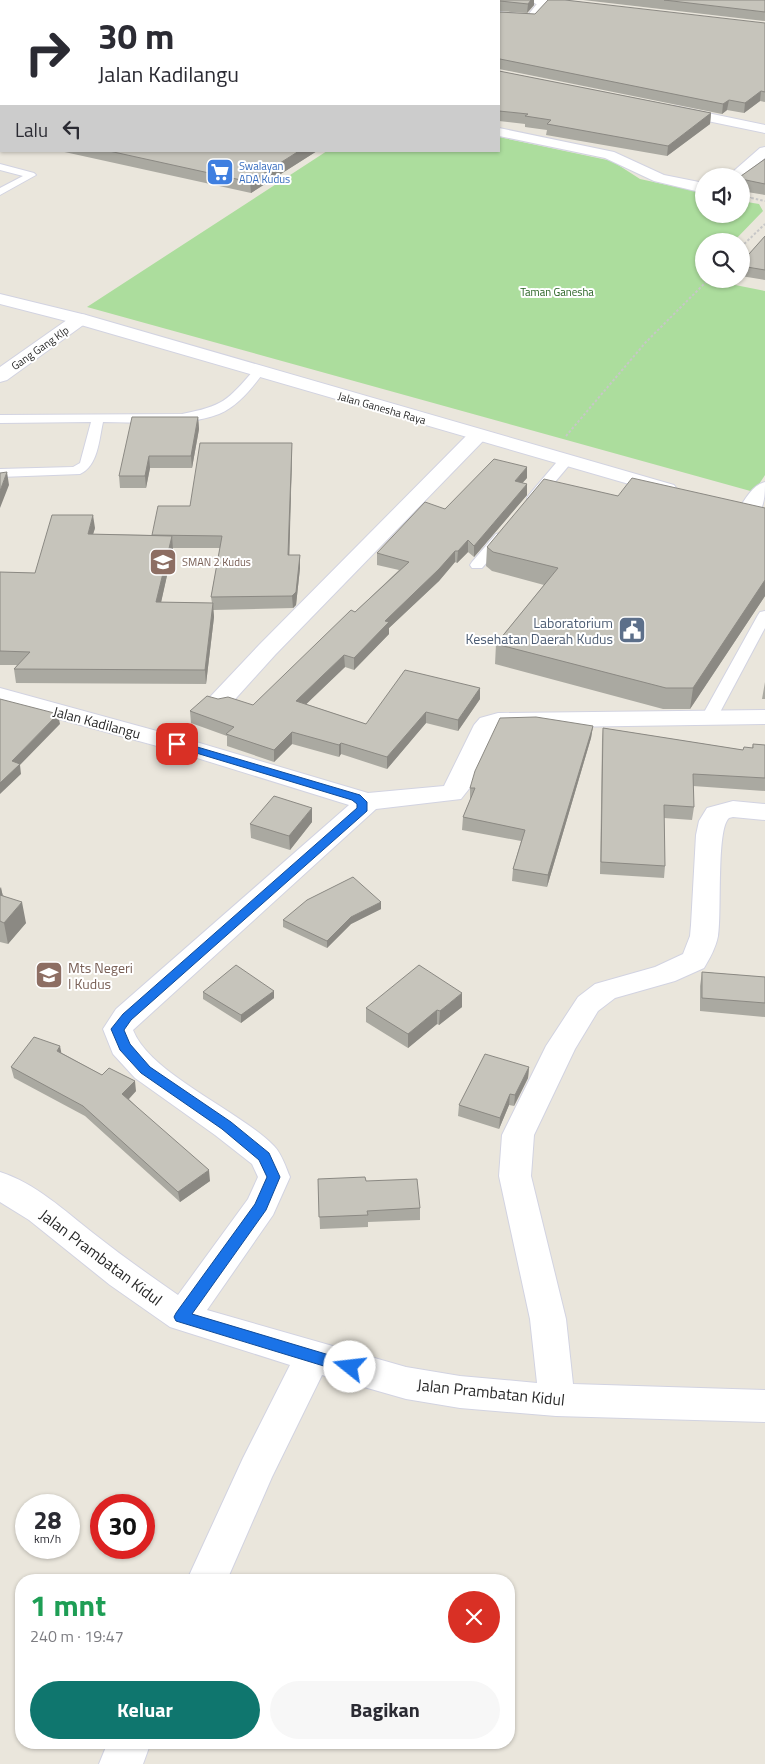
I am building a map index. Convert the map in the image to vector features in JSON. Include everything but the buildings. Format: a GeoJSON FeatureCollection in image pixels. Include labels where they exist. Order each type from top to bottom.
{"type":"FeatureCollection","features":[{"type":"Feature","properties":{"kind":"street"},"geometry":{"type":"LineString","coordinates":[[500,16],[531,19],[541,1],[580,2],[598,7]]}},
{"type":"Feature","properties":{"kind":"street"},"geometry":{"type":"LineString","coordinates":[[658,107],[765,129]]}},
{"type":"Feature","properties":{"kind":"street"},"geometry":{"type":"LineString","coordinates":[[500,132],[609,155],[659,178],[695,186]]}},
{"type":"Feature","properties":{"kind":"street"},"geometry":{"type":"LineString","coordinates":[[745,168],[765,151]]}},
{"type":"Feature","properties":{"kind":"street","name":"Jalan Ganesha Raya"},"geometry":{"type":"LineString","coordinates":[[0,299],[80,320],[477,436],[681,493]]}},
{"type":"Feature","properties":{"kind":"street","name":"Gang Gang Klp"},"geometry":{"type":"LineString","coordinates":[[0,376],[80,320]]}},
{"type":"Feature","properties":{"kind":"street"},"geometry":{"type":"LineString","coordinates":[[219,702],[267,650],[477,436]]}},
{"type":"Feature","properties":{"kind":"street"},"geometry":{"type":"LineString","coordinates":[[747,511],[765,488]]}},
{"type":"Feature","properties":{"kind":"street","name":"Jalan Kadilangu"},"geometry":{"type":"LineString","coordinates":[[0,695],[356,797],[362,802]]}},
{"type":"Feature","properties":{"kind":"street"},"geometry":{"type":"LineString","coordinates":[[182,1317],[261,1206],[274,1177],[264,1156],[226,1126],[146,1070],[124,1046],[118,1029],[127,1017],[363,808],[362,802],[439,796],[452,793],[459,785],[483,730],[489,723],[498,720],[710,716],[765,717]]}},
{"type":"Feature","properties":{"kind":"street"},"geometry":{"type":"LineString","coordinates":[[556,1400],[548,1319],[515,1176],[518,1135],[561,1046],[588,1004],[605,991],[665,974],[694,961],[704,936],[709,840],[714,816],[719,812],[739,810],[765,812]]}},
{"type":"Feature","properties":{"kind":"street","name":"Jalan Prambatan Kidul"},"geometry":{"type":"LineString","coordinates":[[0,1185],[41,1211],[122,1275],[182,1317],[313,1356],[415,1385],[460,1392],[556,1400],[765,1406]]}},
{"type":"Feature","properties":{"kind":"street"},"geometry":{"type":"LineString","coordinates":[[210,1574],[256,1470],[313,1356]]}},
{"type":"Feature","properties":{"kind":"street"},"geometry":{"type":"LineString","coordinates":[[121,1764],[127,1749]]}},
{"type":"Feature","properties":{"kind":"lane"},"geometry":{"type":"LineString","coordinates":[[0,167],[31,175],[0,192]]}},
{"type":"Feature","properties":{"kind":"lane"},"geometry":{"type":"LineString","coordinates":[[0,419],[182,418],[215,411],[236,398],[258,372]]}},
{"type":"Feature","properties":{"kind":"lane"},"geometry":{"type":"LineString","coordinates":[[0,473],[75,471],[82,468],[86,464],[98,419]]}},
{"type":"Feature","properties":{"kind":"lane"},"geometry":{"type":"LineString","coordinates":[[528,505],[558,458]]}},
{"type":"Feature","properties":{"kind":"lane"},"geometry":{"type":"LineString","coordinates":[[477,565],[509,527]]}},
{"type":"Feature","properties":{"kind":"lane"},"geometry":{"type":"LineString","coordinates":[[710,716],[765,615]]}},
{"type":"Feature","properties":{"kind":"path"},"geometry":{"type":"LineString","coordinates":[[750,198],[765,201]]}},
{"type":"Feature","properties":{"kind":"path"},"geometry":{"type":"LineString","coordinates":[[750,239],[765,224]]}},
{"type":"Feature","properties":{"kind":"path"},"geometry":{"type":"LineString","coordinates":[[558,458],[646,342],[700,288]]}},
{"type":"Feature","properties":{"kind":"green space","name":"Taman Ganesha"},"geometry":{"type":"Polygon","coordinates":[[[500,137],[612,161],[640,179],[695,191],[695,223],[750,223],[750,202],[759,204],[763,211],[742,233],[695,233],[695,288],[750,288],[765,291],[765,475],[754,492],[87,307],[325,152],[500,152],[500,137]]]}},
{"type":"Feature","properties":{"kind":"place","name":"Swalayan ADA Kudus"},"geometry":{"type":"Point","coordinates":[220,172]}},
{"type":"Feature","properties":{"kind":"place","name":"SMAN 2 Kudus"},"geometry":{"type":"Point","coordinates":[163,562]}},
{"type":"Feature","properties":{"kind":"place","name":"Laboratorium Kesehatan Daerah Kudus"},"geometry":{"type":"Point","coordinates":[632,630]}},
{"type":"Feature","properties":{"kind":"place","name":"Mts Negeri I Kudus"},"geometry":{"type":"Point","coordinates":[49,975]}},
{"type":"Feature","properties":{"kind":"route"},"geometry":{"type":"LineString","coordinates":[[177,744],[356,797],[362,802],[363,808],[177,975],[127,1017],[118,1029],[124,1046],[146,1070],[226,1126],[264,1156],[274,1177],[261,1206],[182,1317],[350,1367]]}}]}
